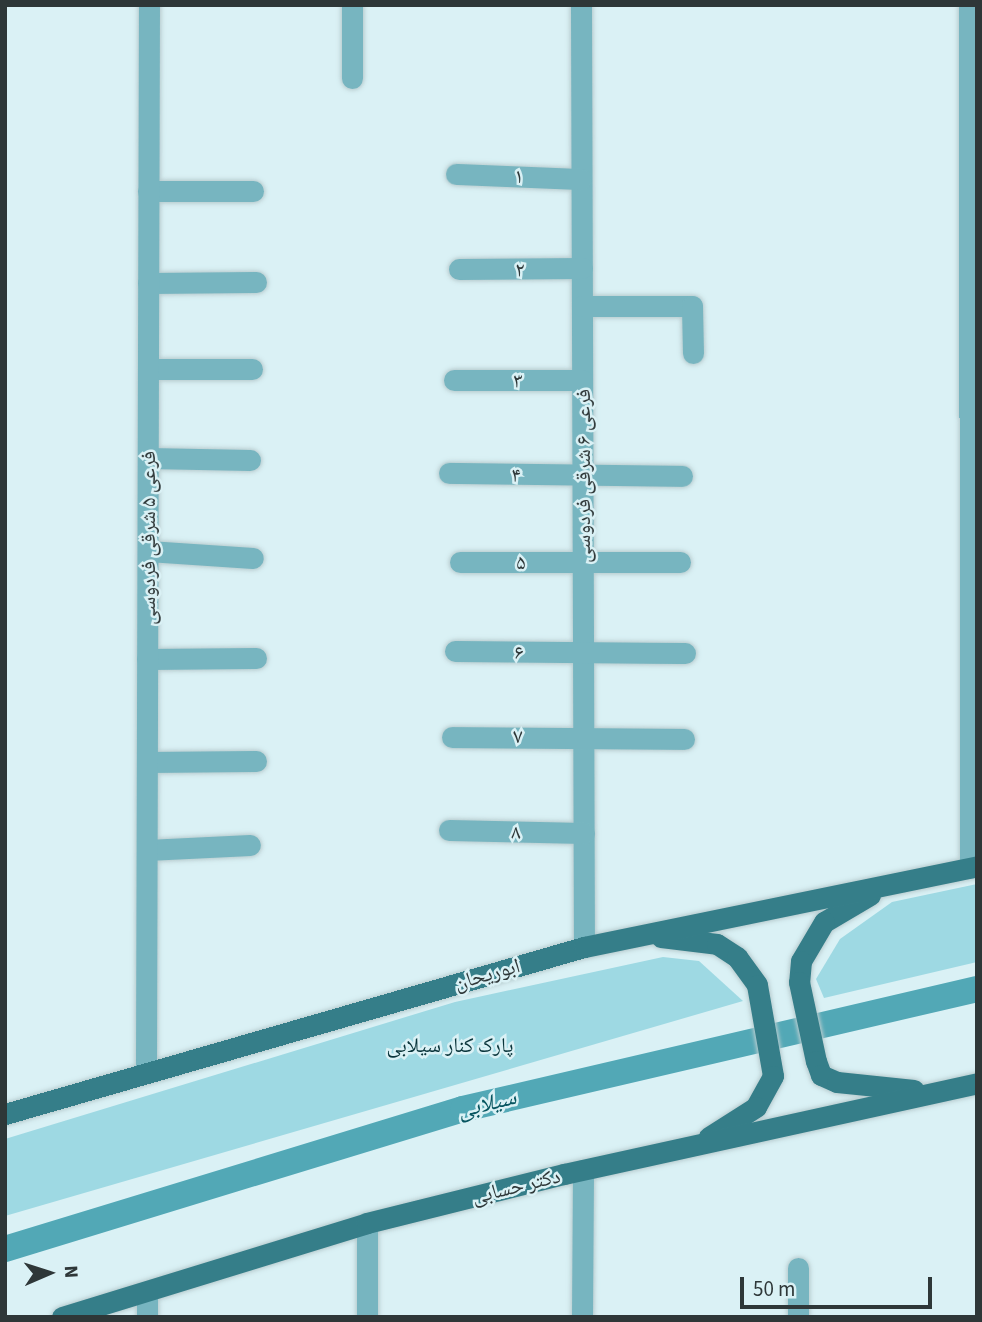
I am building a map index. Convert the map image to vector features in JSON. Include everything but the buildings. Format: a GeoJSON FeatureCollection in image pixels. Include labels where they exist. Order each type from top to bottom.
{"type":"FeatureCollection","features":[{"type":"Feature","properties":{"kind":"main road","name":"ابوریحان"},"geometry":{"type":"LineString","coordinates":[[5,1114],[146,1071],[584,947],[973,867]]}},
{"type":"Feature","properties":{"kind":"main road"},"geometry":{"type":"LineString","coordinates":[[884,887],[824,922],[805,950],[799,972],[821,1075],[858,1086],[936,1092]]}},
{"type":"Feature","properties":{"kind":"main road"},"geometry":{"type":"LineString","coordinates":[[642,935],[717,944],[737,957],[754,979],[775,1066],[769,1087],[745,1117],[688,1149]]}},
{"type":"Feature","properties":{"kind":"main road","name":"دکتر حسابی"},"geometry":{"type":"LineString","coordinates":[[62,1317],[367,1223],[583,1170],[688,1149],[977,1083]]}},
{"type":"Feature","properties":{"kind":"street","name":"فرعی ۵ شرقی فردوسی"},"geometry":{"type":"LineString","coordinates":[[146,1071],[149,5]]}},
{"type":"Feature","properties":{"kind":"street"},"geometry":{"type":"LineString","coordinates":[[352,5],[352,78]]}},
{"type":"Feature","properties":{"kind":"street","name":"فرعی ۶ شرقی فردوسی"},"geometry":{"type":"LineString","coordinates":[[581,5],[584,947]]}},
{"type":"Feature","properties":{"kind":"street"},"geometry":{"type":"LineString","coordinates":[[969,5],[973,867]]}},
{"type":"Feature","properties":{"kind":"street","name":"۱"},"geometry":{"type":"LineString","coordinates":[[456,174],[581,179]]}},
{"type":"Feature","properties":{"kind":"street"},"geometry":{"type":"LineString","coordinates":[[148,191],[253,191]]}},
{"type":"Feature","properties":{"kind":"street","name":"۲"},"geometry":{"type":"LineString","coordinates":[[459,269],[582,268]]}},
{"type":"Feature","properties":{"kind":"street"},"geometry":{"type":"LineString","coordinates":[[148,283],[256,282]]}},
{"type":"Feature","properties":{"kind":"street"},"geometry":{"type":"LineString","coordinates":[[582,306],[692,306],[693,353]]}},
{"type":"Feature","properties":{"kind":"street"},"geometry":{"type":"LineString","coordinates":[[148,369],[252,369]]}},
{"type":"Feature","properties":{"kind":"street","name":"۳"},"geometry":{"type":"LineString","coordinates":[[454,380],[582,380]]}},
{"type":"Feature","properties":{"kind":"street"},"geometry":{"type":"LineString","coordinates":[[148,458],[250,460]]}},
{"type":"Feature","properties":{"kind":"street","name":"۴"},"geometry":{"type":"LineString","coordinates":[[449,473],[582,476]]}},
{"type":"Feature","properties":{"kind":"street"},"geometry":{"type":"LineString","coordinates":[[582,476],[682,476]]}},
{"type":"Feature","properties":{"kind":"street"},"geometry":{"type":"LineString","coordinates":[[148,551],[253,558]]}},
{"type":"Feature","properties":{"kind":"street"},"geometry":{"type":"LineString","coordinates":[[583,561],[680,562]]}},
{"type":"Feature","properties":{"kind":"street","name":"۵"},"geometry":{"type":"LineString","coordinates":[[460,562],[583,561]]}},
{"type":"Feature","properties":{"kind":"street","name":"۶"},"geometry":{"type":"LineString","coordinates":[[455,651],[583,652]]}},
{"type":"Feature","properties":{"kind":"street"},"geometry":{"type":"LineString","coordinates":[[583,652],[685,653]]}},
{"type":"Feature","properties":{"kind":"street"},"geometry":{"type":"LineString","coordinates":[[147,659],[256,658]]}},
{"type":"Feature","properties":{"kind":"street"},"geometry":{"type":"LineString","coordinates":[[584,736],[684,738]]}},
{"type":"Feature","properties":{"kind":"street","name":"۷"},"geometry":{"type":"LineString","coordinates":[[452,737],[584,736]]}},
{"type":"Feature","properties":{"kind":"street"},"geometry":{"type":"LineString","coordinates":[[147,762],[256,761]]}},
{"type":"Feature","properties":{"kind":"street","name":"۸"},"geometry":{"type":"LineString","coordinates":[[449,830],[583,833]]}},
{"type":"Feature","properties":{"kind":"street"},"geometry":{"type":"LineString","coordinates":[[146,850],[250,845]]}},
{"type":"Feature","properties":{"kind":"street"},"geometry":{"type":"LineString","coordinates":[[582,1317],[583,1170]]}},
{"type":"Feature","properties":{"kind":"street"},"geometry":{"type":"LineString","coordinates":[[367,1223],[367,1317]]}},
{"type":"Feature","properties":{"kind":"street"},"geometry":{"type":"LineString","coordinates":[[798,1268],[798,1317]]}},
{"type":"Feature","properties":{"kind":"street"},"geometry":{"type":"LineString","coordinates":[[147,1292],[147,1317]]}},
{"type":"Feature","properties":{"kind":"green space"},"geometry":{"type":"Polygon","coordinates":[[[977,884],[977,962],[824,998],[816,979],[840,939],[892,902],[977,884]]]}},
{"type":"Feature","properties":{"kind":"green space","name":"پارک کنار سیلابی"},"geometry":{"type":"Polygon","coordinates":[[[663,957],[699,961],[743,1001],[5,1216],[5,1139],[455,1002],[663,957]]]}},
{"type":"Feature","properties":{"kind":"waterway","name":"سیلابی"},"geometry":{"type":"LineString","coordinates":[[5,1249],[463,1109],[977,989]]}}]}
